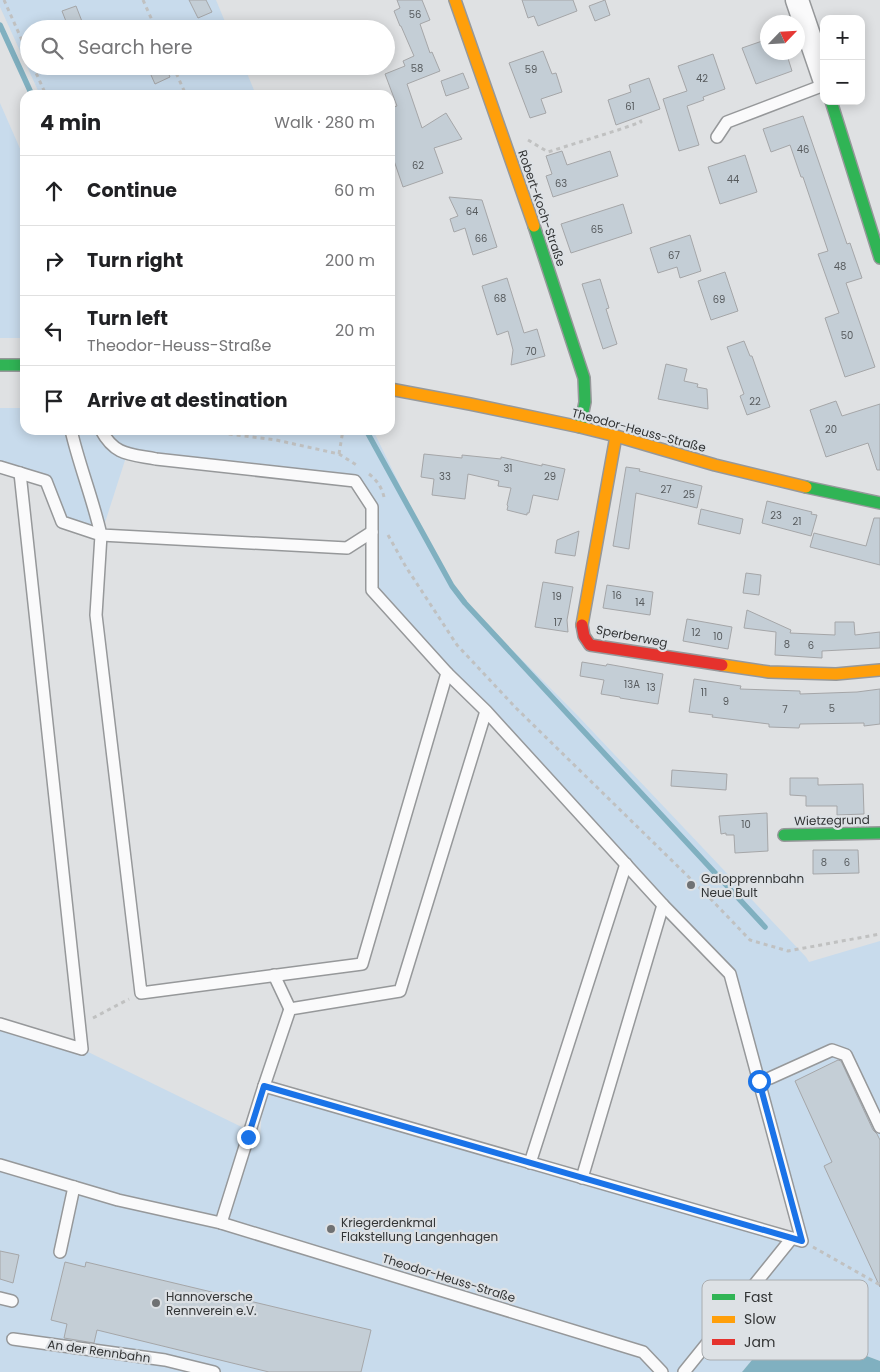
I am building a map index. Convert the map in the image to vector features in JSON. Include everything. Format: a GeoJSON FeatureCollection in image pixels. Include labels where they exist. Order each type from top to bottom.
{"type":"FeatureCollection","features":[{"type":"Feature","properties":{"kind":"street","name":"Robert-Koch-Straße"},"geometry":{"type":"LineString","coordinates":[[455,0],[530,214],[584,378],[586,402],[580,427]]}},
{"type":"Feature","properties":{"kind":"street"},"geometry":{"type":"LineString","coordinates":[[797,0],[820,67]]}},
{"type":"Feature","properties":{"kind":"street"},"geometry":{"type":"LineString","coordinates":[[832,105],[880,258]]}},
{"type":"Feature","properties":{"kind":"street"},"geometry":{"type":"LineString","coordinates":[[0,365],[20,365]]}},
{"type":"Feature","properties":{"kind":"street","name":"Theodor-Heuss-Straße"},"geometry":{"type":"LineString","coordinates":[[395,390],[580,427],[715,465],[839,496],[880,502]]}},
{"type":"Feature","properties":{"kind":"street","name":"Sperberweg"},"geometry":{"type":"LineString","coordinates":[[616,436],[582,622],[584,636],[590,645],[769,672],[836,674],[880,670]]}},
{"type":"Feature","properties":{"kind":"street","name":"Wietzegrund"},"geometry":{"type":"LineString","coordinates":[[784,835],[880,833]]}},
{"type":"Feature","properties":{"kind":"lane"},"geometry":{"type":"LineString","coordinates":[[717,136],[726,122],[820,87]]}},
{"type":"Feature","properties":{"kind":"lane"},"geometry":{"type":"LineString","coordinates":[[865,213],[880,210]]}},
{"type":"Feature","properties":{"kind":"lane"},"geometry":{"type":"LineString","coordinates":[[72,435],[101,535],[96,614],[141,993],[362,964],[447,673]]}},
{"type":"Feature","properties":{"kind":"lane"},"geometry":{"type":"LineString","coordinates":[[105,435],[113,447],[127,454],[156,459],[355,481],[372,507],[372,590],[447,673],[486,711],[663,905],[730,974],[759,1081],[797,1239]]}},
{"type":"Feature","properties":{"kind":"lane"},"geometry":{"type":"LineString","coordinates":[[0,467],[46,481],[62,522],[101,535],[347,548],[372,532]]}},
{"type":"Feature","properties":{"kind":"lane"},"geometry":{"type":"LineString","coordinates":[[0,1024],[82,1048],[20,473]]}},
{"type":"Feature","properties":{"kind":"lane"},"geometry":{"type":"LineString","coordinates":[[290,1009],[400,991],[486,711]]}},
{"type":"Feature","properties":{"kind":"lane"},"geometry":{"type":"LineString","coordinates":[[530,1163],[626,864]]}},
{"type":"Feature","properties":{"kind":"lane"},"geometry":{"type":"LineString","coordinates":[[582,1178],[663,905]]}},
{"type":"Feature","properties":{"kind":"lane"},"geometry":{"type":"LineString","coordinates":[[221,1223],[290,1009],[274,975]]}},
{"type":"Feature","properties":{"kind":"lane"},"geometry":{"type":"LineString","coordinates":[[759,1081],[770,1078],[832,1050],[846,1055],[880,1127]]}},
{"type":"Feature","properties":{"kind":"lane"},"geometry":{"type":"LineString","coordinates":[[264,1086],[797,1239]]}},
{"type":"Feature","properties":{"kind":"lane","name":"Theodor-Heuss-Straße"},"geometry":{"type":"LineString","coordinates":[[0,1165],[118,1200],[221,1223],[643,1352],[662,1372]]}},
{"type":"Feature","properties":{"kind":"lane"},"geometry":{"type":"LineString","coordinates":[[60,1252],[74,1187]]}},
{"type":"Feature","properties":{"kind":"lane"},"geometry":{"type":"LineString","coordinates":[[762,1280],[797,1239]]}},
{"type":"Feature","properties":{"kind":"lane"},"geometry":{"type":"LineString","coordinates":[[0,1298],[12,1301]]}},
{"type":"Feature","properties":{"kind":"lane","name":"An der Rennbahn"},"geometry":{"type":"LineString","coordinates":[[12,1339],[165,1360],[214,1372]]}},
{"type":"Feature","properties":{"kind":"lane"},"geometry":{"type":"LineString","coordinates":[[684,1372],[702,1351]]}},
{"type":"Feature","properties":{"kind":"path"},"geometry":{"type":"LineString","coordinates":[[4,0],[20,36]]}},
{"type":"Feature","properties":{"kind":"path"},"geometry":{"type":"LineString","coordinates":[[143,0],[152,20]]}},
{"type":"Feature","properties":{"kind":"path"},"geometry":{"type":"LineString","coordinates":[[38,75],[44,90]]}},
{"type":"Feature","properties":{"kind":"path"},"geometry":{"type":"LineString","coordinates":[[177,75],[184,90]]}},
{"type":"Feature","properties":{"kind":"path"},"geometry":{"type":"LineString","coordinates":[[498,121],[548,152],[641,122],[640,120]]}},
{"type":"Feature","properties":{"kind":"path"},"geometry":{"type":"LineString","coordinates":[[339,454],[342,435]]}},
{"type":"Feature","properties":{"kind":"path"},"geometry":{"type":"LineString","coordinates":[[406,567],[457,645],[516,708],[704,892],[750,940],[788,951],[880,934]]}},
{"type":"Feature","properties":{"kind":"path"},"geometry":{"type":"LineString","coordinates":[[80,1024],[141,993]]}},
{"type":"Feature","properties":{"kind":"path"},"geometry":{"type":"LineString","coordinates":[[797,1239],[880,1285]]}},
{"type":"Feature","properties":{"kind":"shaded area"},"geometry":{"type":"Polygon","coordinates":[[[0,0],[216,0],[224,20],[20,20],[20,51],[0,7],[0,0]]]}},
{"type":"Feature","properties":{"kind":"shaded area"},"geometry":{"type":"Polygon","coordinates":[[[31,75],[248,75],[254,90],[38,90],[31,75]]]}},
{"type":"Feature","properties":{"kind":"shaded area"},"geometry":{"type":"Polygon","coordinates":[[[0,103],[20,149],[20,338],[0,338],[0,103]]]}},
{"type":"Feature","properties":{"kind":"shaded area","name":"Galopprennbahn Neue Bult"},"geometry":{"type":"Polygon","coordinates":[[[0,408],[20,408],[20,435],[375,435],[454,591],[578,716],[809,962],[880,941],[880,1361],[868,1356],[868,1280],[702,1280],[702,1360],[752,1360],[742,1372],[0,1372],[0,1024],[82,1049],[260,1136],[264,1086],[801,1240],[730,974],[372,590],[372,507],[355,481],[127,454],[101,535],[62,522],[46,481],[0,467],[0,408]]]}},
{"type":"Feature","properties":{"kind":"shaded area"},"geometry":{"type":"Polygon","coordinates":[[[868,1356],[880,1361],[880,1372],[742,1372],[752,1360],[868,1360],[868,1356]]]}},
{"type":"Feature","properties":{"kind":"building"},"geometry":{"type":"Polygon","coordinates":[[[189,0],[206,0],[212,12],[198,18],[189,0]]]}},
{"type":"Feature","properties":{"kind":"building"},"geometry":{"type":"Polygon","coordinates":[[[397,0],[422,0],[430,20],[420,24],[430,53],[432,52],[440,71],[407,84],[422,128],[446,113],[462,139],[434,148],[443,173],[403,187],[395,164],[395,107],[397,106],[395,90],[391,90],[385,75],[395,75],[395,70],[405,66],[403,61],[414,56],[394,11],[400,8],[397,0]]]}},
{"type":"Feature","properties":{"kind":"building"},"geometry":{"type":"Polygon","coordinates":[[[522,0],[573,0],[577,11],[538,26],[534,16],[528,18],[522,0]]]}},
{"type":"Feature","properties":{"kind":"building"},"geometry":{"type":"Polygon","coordinates":[[[605,0],[610,15],[595,21],[589,6],[605,0]]]}},
{"type":"Feature","properties":{"kind":"building"},"geometry":{"type":"Polygon","coordinates":[[[76,6],[81,20],[66,20],[62,11],[76,6]]]}},
{"type":"Feature","properties":{"kind":"building"},"geometry":{"type":"Polygon","coordinates":[[[760,42],[760,60],[789,60],[792,71],[756,84],[742,48],[760,42]]]}},
{"type":"Feature","properties":{"kind":"building"},"geometry":{"type":"Polygon","coordinates":[[[543,51],[552,74],[556,73],[562,92],[541,99],[546,113],[530,118],[509,63],[543,51]]]}},
{"type":"Feature","properties":{"kind":"building"},"geometry":{"type":"Polygon","coordinates":[[[713,54],[725,89],[703,97],[704,100],[687,106],[699,145],[679,151],[663,99],[687,91],[678,66],[713,54]]]}},
{"type":"Feature","properties":{"kind":"building"},"geometry":{"type":"Polygon","coordinates":[[[463,73],[469,88],[446,96],[441,81],[463,73]]]}},
{"type":"Feature","properties":{"kind":"building"},"geometry":{"type":"Polygon","coordinates":[[[151,75],[169,75],[170,77],[155,84],[151,75]]]}},
{"type":"Feature","properties":{"kind":"building"},"geometry":{"type":"Polygon","coordinates":[[[649,78],[660,109],[616,125],[608,100],[631,92],[629,85],[649,78]]]}},
{"type":"Feature","properties":{"kind":"building"},"geometry":{"type":"Polygon","coordinates":[[[803,116],[847,244],[850,243],[862,278],[846,283],[875,367],[845,377],[825,318],[839,313],[818,254],[828,251],[790,145],[771,152],[763,129],[803,116]]]}},
{"type":"Feature","properties":{"kind":"building"},"geometry":{"type":"Polygon","coordinates":[[[562,151],[567,165],[610,151],[618,176],[553,197],[546,176],[552,174],[546,156],[562,151]]]}},
{"type":"Feature","properties":{"kind":"building"},"geometry":{"type":"Polygon","coordinates":[[[745,155],[757,192],[720,204],[708,167],[745,155]]]}},
{"type":"Feature","properties":{"kind":"building"},"geometry":{"type":"Polygon","coordinates":[[[449,197],[482,200],[497,247],[473,255],[465,228],[454,232],[450,219],[458,216],[449,197]]]}},
{"type":"Feature","properties":{"kind":"building"},"geometry":{"type":"Polygon","coordinates":[[[623,204],[632,233],[571,253],[561,224],[623,204]]]}},
{"type":"Feature","properties":{"kind":"building"},"geometry":{"type":"Polygon","coordinates":[[[690,235],[701,271],[680,278],[677,267],[658,273],[650,248],[690,235]]]}},
{"type":"Feature","properties":{"kind":"building"},"geometry":{"type":"Polygon","coordinates":[[[725,272],[738,311],[711,320],[698,281],[725,272]]]}},
{"type":"Feature","properties":{"kind":"building"},"geometry":{"type":"Polygon","coordinates":[[[507,278],[524,333],[537,329],[545,356],[511,365],[513,350],[508,331],[497,335],[482,286],[507,278]]]}},
{"type":"Feature","properties":{"kind":"building"},"geometry":{"type":"Polygon","coordinates":[[[600,279],[609,308],[606,309],[617,344],[603,349],[582,284],[600,279]]]}},
{"type":"Feature","properties":{"kind":"building"},"geometry":{"type":"Polygon","coordinates":[[[744,341],[750,356],[752,356],[770,407],[747,415],[740,396],[744,394],[727,347],[744,341]]]}},
{"type":"Feature","properties":{"kind":"building"},"geometry":{"type":"Polygon","coordinates":[[[666,364],[687,369],[684,381],[698,384],[697,387],[707,389],[708,409],[658,399],[666,364]]]}},
{"type":"Feature","properties":{"kind":"building"},"geometry":{"type":"Polygon","coordinates":[[[836,401],[842,416],[880,404],[880,470],[877,470],[868,443],[826,457],[810,410],[836,401]]]}},
{"type":"Feature","properties":{"kind":"building"},"geometry":{"type":"Polygon","coordinates":[[[424,454],[462,458],[462,455],[501,459],[501,457],[565,469],[558,500],[533,495],[527,515],[507,510],[511,488],[498,486],[499,481],[468,474],[465,499],[432,495],[434,479],[421,477],[424,454]]]}},
{"type":"Feature","properties":{"kind":"building"},"geometry":{"type":"Polygon","coordinates":[[[626,467],[702,486],[697,508],[636,493],[629,549],[613,546],[626,467]]]}},
{"type":"Feature","properties":{"kind":"building"},"geometry":{"type":"Polygon","coordinates":[[[767,501],[812,512],[811,514],[817,515],[811,536],[762,523],[767,501]]]}},
{"type":"Feature","properties":{"kind":"building"},"geometry":{"type":"Polygon","coordinates":[[[701,509],[743,519],[740,534],[698,524],[701,509]]]}},
{"type":"Feature","properties":{"kind":"building"},"geometry":{"type":"Polygon","coordinates":[[[874,518],[880,518],[880,565],[810,547],[814,533],[866,546],[874,518]]]}},
{"type":"Feature","properties":{"kind":"building"},"geometry":{"type":"Polygon","coordinates":[[[579,531],[575,556],[555,553],[557,540],[579,531]]]}},
{"type":"Feature","properties":{"kind":"building"},"geometry":{"type":"Polygon","coordinates":[[[746,573],[761,575],[759,595],[743,593],[746,573]]]}},
{"type":"Feature","properties":{"kind":"building"},"geometry":{"type":"Polygon","coordinates":[[[543,582],[573,587],[567,620],[568,632],[535,627],[543,582]]]}},
{"type":"Feature","properties":{"kind":"building"},"geometry":{"type":"Polygon","coordinates":[[[607,585],[653,592],[650,615],[603,608],[607,585]]]}},
{"type":"Feature","properties":{"kind":"building"},"geometry":{"type":"Polygon","coordinates":[[[747,610],[791,630],[790,633],[835,635],[835,622],[854,622],[855,635],[880,632],[880,648],[822,651],[822,658],[775,655],[776,632],[744,628],[747,610]]]}},
{"type":"Feature","properties":{"kind":"building"},"geometry":{"type":"Polygon","coordinates":[[[687,619],[732,627],[728,649],[683,641],[687,619]]]}},
{"type":"Feature","properties":{"kind":"building"},"geometry":{"type":"Polygon","coordinates":[[[582,662],[606,666],[607,664],[663,674],[658,704],[601,694],[604,680],[580,676],[582,662]]]}},
{"type":"Feature","properties":{"kind":"building"},"geometry":{"type":"Polygon","coordinates":[[[694,679],[741,686],[740,689],[800,691],[800,694],[857,692],[880,689],[880,724],[864,726],[864,723],[800,724],[799,728],[769,727],[769,724],[712,717],[713,715],[689,712],[694,679]]]}},
{"type":"Feature","properties":{"kind":"building"},"geometry":{"type":"Polygon","coordinates":[[[672,770],[727,774],[726,790],[671,786],[672,770]]]}},
{"type":"Feature","properties":{"kind":"building"},"geometry":{"type":"Polygon","coordinates":[[[790,778],[818,778],[818,785],[863,784],[864,814],[837,815],[837,806],[806,806],[806,796],[790,795],[790,778]]]}},
{"type":"Feature","properties":{"kind":"building"},"geometry":{"type":"Polygon","coordinates":[[[767,813],[768,851],[735,853],[734,835],[721,834],[719,816],[767,813]]]}},
{"type":"Feature","properties":{"kind":"building"},"geometry":{"type":"Polygon","coordinates":[[[813,850],[858,850],[859,873],[813,874],[813,850]]]}},
{"type":"Feature","properties":{"kind":"building"},"geometry":{"type":"Polygon","coordinates":[[[838,1060],[841,1061],[873,1130],[880,1140],[880,1287],[824,1166],[832,1162],[795,1081],[838,1060]]]}},
{"type":"Feature","properties":{"kind":"building"},"geometry":{"type":"Polygon","coordinates":[[[0,1251],[19,1255],[13,1283],[0,1279],[0,1251]]]}},
{"type":"Feature","properties":{"kind":"building","name":"Hannoversche Rennverein e.V."},"geometry":{"type":"Polygon","coordinates":[[[65,1262],[85,1267],[86,1262],[371,1330],[361,1372],[269,1372],[97,1330],[94,1343],[64,1338],[67,1324],[51,1320],[65,1262]]]}},
{"type":"Feature","properties":{"kind":"waterway"},"geometry":{"type":"LineString","coordinates":[[0,25],[20,69]]}},
{"type":"Feature","properties":{"kind":"waterway"},"geometry":{"type":"LineString","coordinates":[[23,75],[30,90]]}},
{"type":"Feature","properties":{"kind":"waterway"},"geometry":{"type":"LineString","coordinates":[[369,435],[452,586],[465,603],[765,927]]}},
{"type":"Feature","properties":{"kind":"traffic: fast"},"geometry":{"type":"LineString","coordinates":[[832,105],[880,258]]}},
{"type":"Feature","properties":{"kind":"traffic: fast"},"geometry":{"type":"LineString","coordinates":[[534,226],[584,378],[585,402],[580,427]]}},
{"type":"Feature","properties":{"kind":"traffic: fast"},"geometry":{"type":"LineString","coordinates":[[0,365],[20,365]]}},
{"type":"Feature","properties":{"kind":"traffic: fast"},"geometry":{"type":"LineString","coordinates":[[806,487],[880,503]]}},
{"type":"Feature","properties":{"kind":"traffic: fast"},"geometry":{"type":"LineString","coordinates":[[784,835],[880,833]]}},
{"type":"Feature","properties":{"kind":"traffic: slow"},"geometry":{"type":"LineString","coordinates":[[455,0],[534,226]]}},
{"type":"Feature","properties":{"kind":"traffic: slow"},"geometry":{"type":"LineString","coordinates":[[395,390],[580,427],[715,465],[806,487]]}},
{"type":"Feature","properties":{"kind":"traffic: slow"},"geometry":{"type":"LineString","coordinates":[[582,625],[616,436]]}},
{"type":"Feature","properties":{"kind":"traffic: slow"},"geometry":{"type":"LineString","coordinates":[[722,665],[769,672],[836,674],[880,670]]}},
{"type":"Feature","properties":{"kind":"traffic: jam"},"geometry":{"type":"LineString","coordinates":[[582,625],[584,636],[590,645],[722,665]]}},
{"type":"Feature","properties":{"kind":"place","name":"Galopprennbahn Neue Bult"},"geometry":{"type":"Point","coordinates":[691,885]}},
{"type":"Feature","properties":{"kind":"place","name":"Kriegerdenkmal Flakstellung Langenhagen"},"geometry":{"type":"Point","coordinates":[331,1229]}},
{"type":"Feature","properties":{"kind":"place","name":"Hannoversche Rennverein e.V."},"geometry":{"type":"Point","coordinates":[156,1303]}},
{"type":"Feature","properties":{"kind":"route"},"geometry":{"type":"LineString","coordinates":[[248,1137],[264,1086],[802,1241],[759,1081]]}}]}
